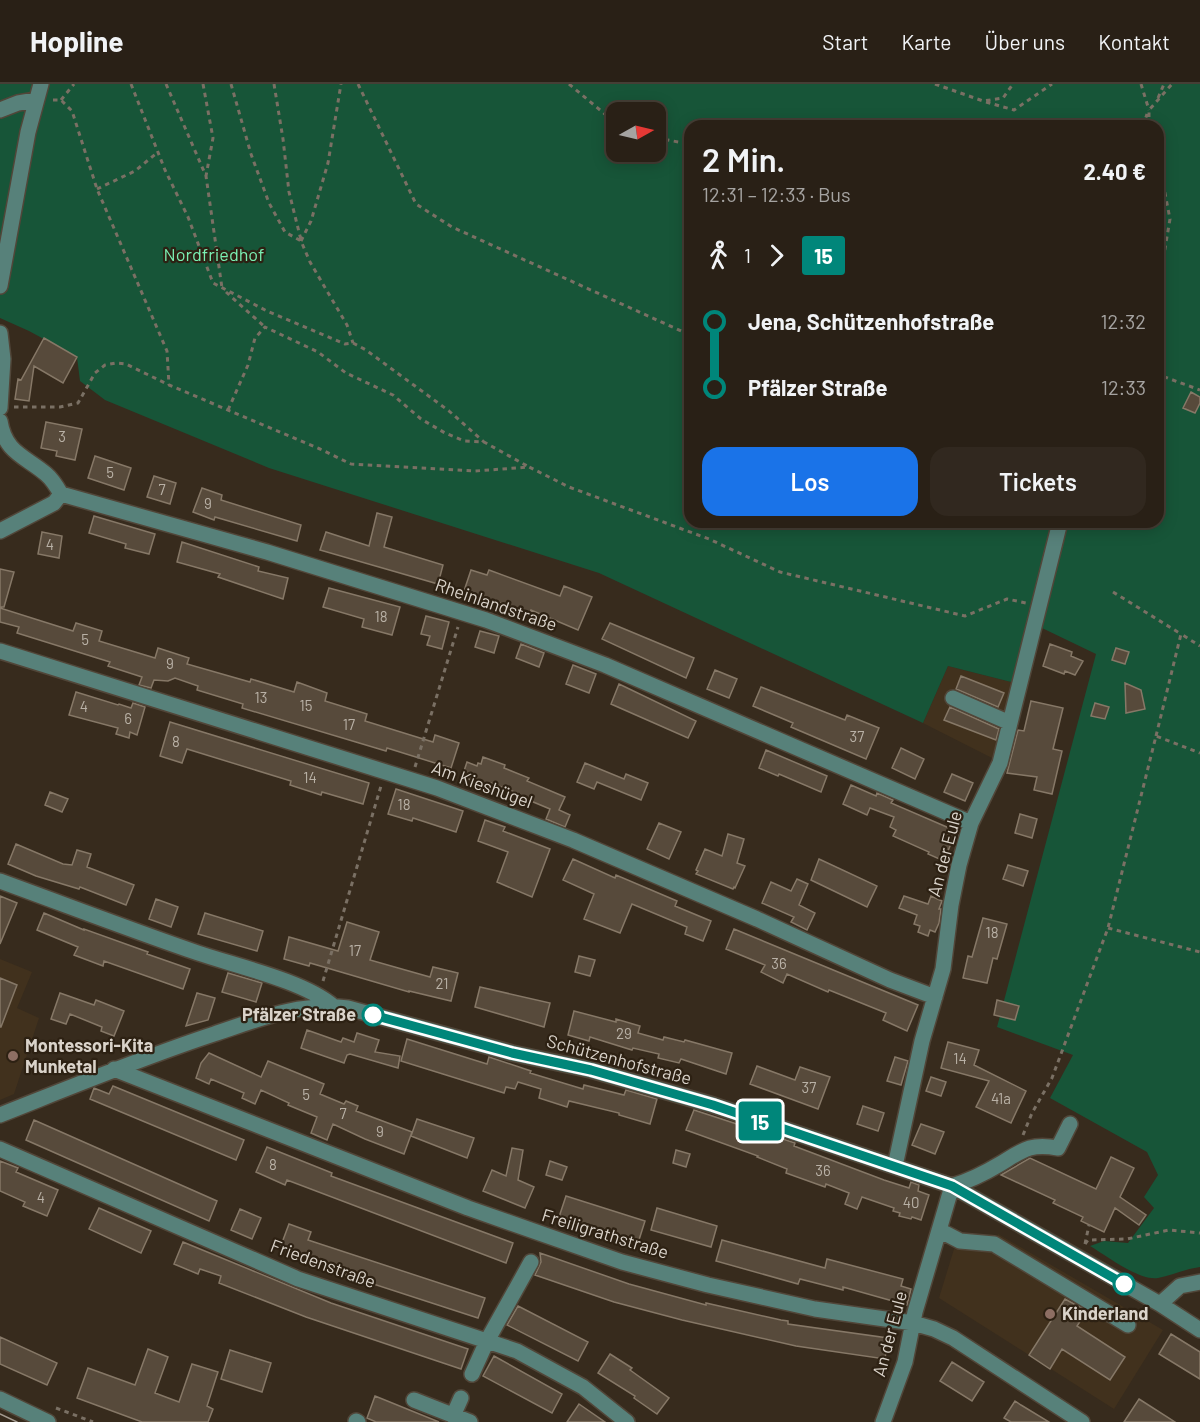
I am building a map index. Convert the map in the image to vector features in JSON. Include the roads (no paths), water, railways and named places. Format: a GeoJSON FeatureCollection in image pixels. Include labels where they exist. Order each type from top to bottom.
{"type":"FeatureCollection","features":[{"type":"Feature","properties":{"kind":"street"},"geometry":{"type":"LineString","coordinates":[[0,286],[28,132],[41,84]]}},
{"type":"Feature","properties":{"kind":"street"},"geometry":{"type":"LineString","coordinates":[[0,110],[18,103],[36,100]]}},
{"type":"Feature","properties":{"kind":"street"},"geometry":{"type":"LineString","coordinates":[[0,334],[3,359],[0,408]]}},
{"type":"Feature","properties":{"kind":"street"},"geometry":{"type":"LineString","coordinates":[[0,421],[2,432],[11,450],[48,475],[61,494],[54,504],[0,531]]}},
{"type":"Feature","properties":{"kind":"street","name":"Rheinlandstraße"},"geometry":{"type":"LineString","coordinates":[[61,494],[267,552],[462,612],[605,664],[971,823]]}},
{"type":"Feature","properties":{"kind":"street","name":"An der Eule"},"geometry":{"type":"LineString","coordinates":[[895,1167],[922,1041],[943,969],[951,905],[959,865],[971,823],[1000,763],[1058,528]]}},
{"type":"Feature","properties":{"kind":"street","name":"Am Kieshügel"},"geometry":{"type":"LineString","coordinates":[[0,651],[456,795],[573,840],[757,919],[890,980],[935,997]]}},
{"type":"Feature","properties":{"kind":"street"},"geometry":{"type":"LineString","coordinates":[[953,698],[1010,723]]}},
{"type":"Feature","properties":{"kind":"street"},"geometry":{"type":"LineString","coordinates":[[0,881],[162,941],[287,982],[320,995],[333,1006]]}},
{"type":"Feature","properties":{"kind":"street","name":"Schützenhofstraße"},"geometry":{"type":"LineString","coordinates":[[0,1115],[163,1051],[289,1010],[333,1006],[363,1012],[512,1053],[591,1070],[713,1105],[952,1186],[1080,1250],[1200,1330]]}},
{"type":"Feature","properties":{"kind":"street","name":"Freiligrathstraße"},"geometry":{"type":"LineString","coordinates":[[114,1069],[468,1208],[622,1262],[708,1285],[815,1309],[913,1323],[934,1329],[953,1338],[1082,1422]]}},
{"type":"Feature","properties":{"kind":"street"},"geometry":{"type":"LineString","coordinates":[[952,1186],[972,1180],[1016,1152],[1042,1145],[1058,1148],[1070,1124]]}},
{"type":"Feature","properties":{"kind":"street","name":"Friedenstraße"},"geometry":{"type":"LineString","coordinates":[[0,1149],[298,1279],[517,1352],[583,1387],[627,1422]]}},
{"type":"Feature","properties":{"kind":"street","name":"An der Eule"},"geometry":{"type":"LineString","coordinates":[[883,1422],[905,1362],[913,1323],[952,1186]]}},
{"type":"Feature","properties":{"kind":"street"},"geometry":{"type":"LineString","coordinates":[[939,1230],[960,1241],[994,1244],[1128,1325]]}},
{"type":"Feature","properties":{"kind":"street"},"geometry":{"type":"LineString","coordinates":[[472,1374],[531,1262]]}},
{"type":"Feature","properties":{"kind":"street"},"geometry":{"type":"LineString","coordinates":[[1160,1304],[1180,1286],[1200,1282]]}},
{"type":"Feature","properties":{"kind":"street"},"geometry":{"type":"LineString","coordinates":[[453,1416],[461,1398]]}},
{"type":"Feature","properties":{"kind":"street"},"geometry":{"type":"LineString","coordinates":[[0,1399],[48,1422]]}},
{"type":"Feature","properties":{"kind":"street"},"geometry":{"type":"LineString","coordinates":[[414,1400],[470,1422]]}},
{"type":"Feature","properties":{"kind":"tram line"},"geometry":{"type":"LineString","coordinates":[[0,1414],[17,1422]]}},
{"type":"Feature","properties":{"kind":"place","name":"Pfälzer Straße"},"geometry":{"type":"Point","coordinates":[373,1015]}},
{"type":"Feature","properties":{"kind":"place","name":"Montessori-Kita Munketal"},"geometry":{"type":"Point","coordinates":[13,1056]}},
{"type":"Feature","properties":{"kind":"place","name":"Kinderland"},"geometry":{"type":"Point","coordinates":[1050,1314]}},
{"type":"Feature","properties":{"kind":"park label","name":"Nordfriedhof"},"geometry":{"type":"Point","coordinates":[214,255]}}]}
